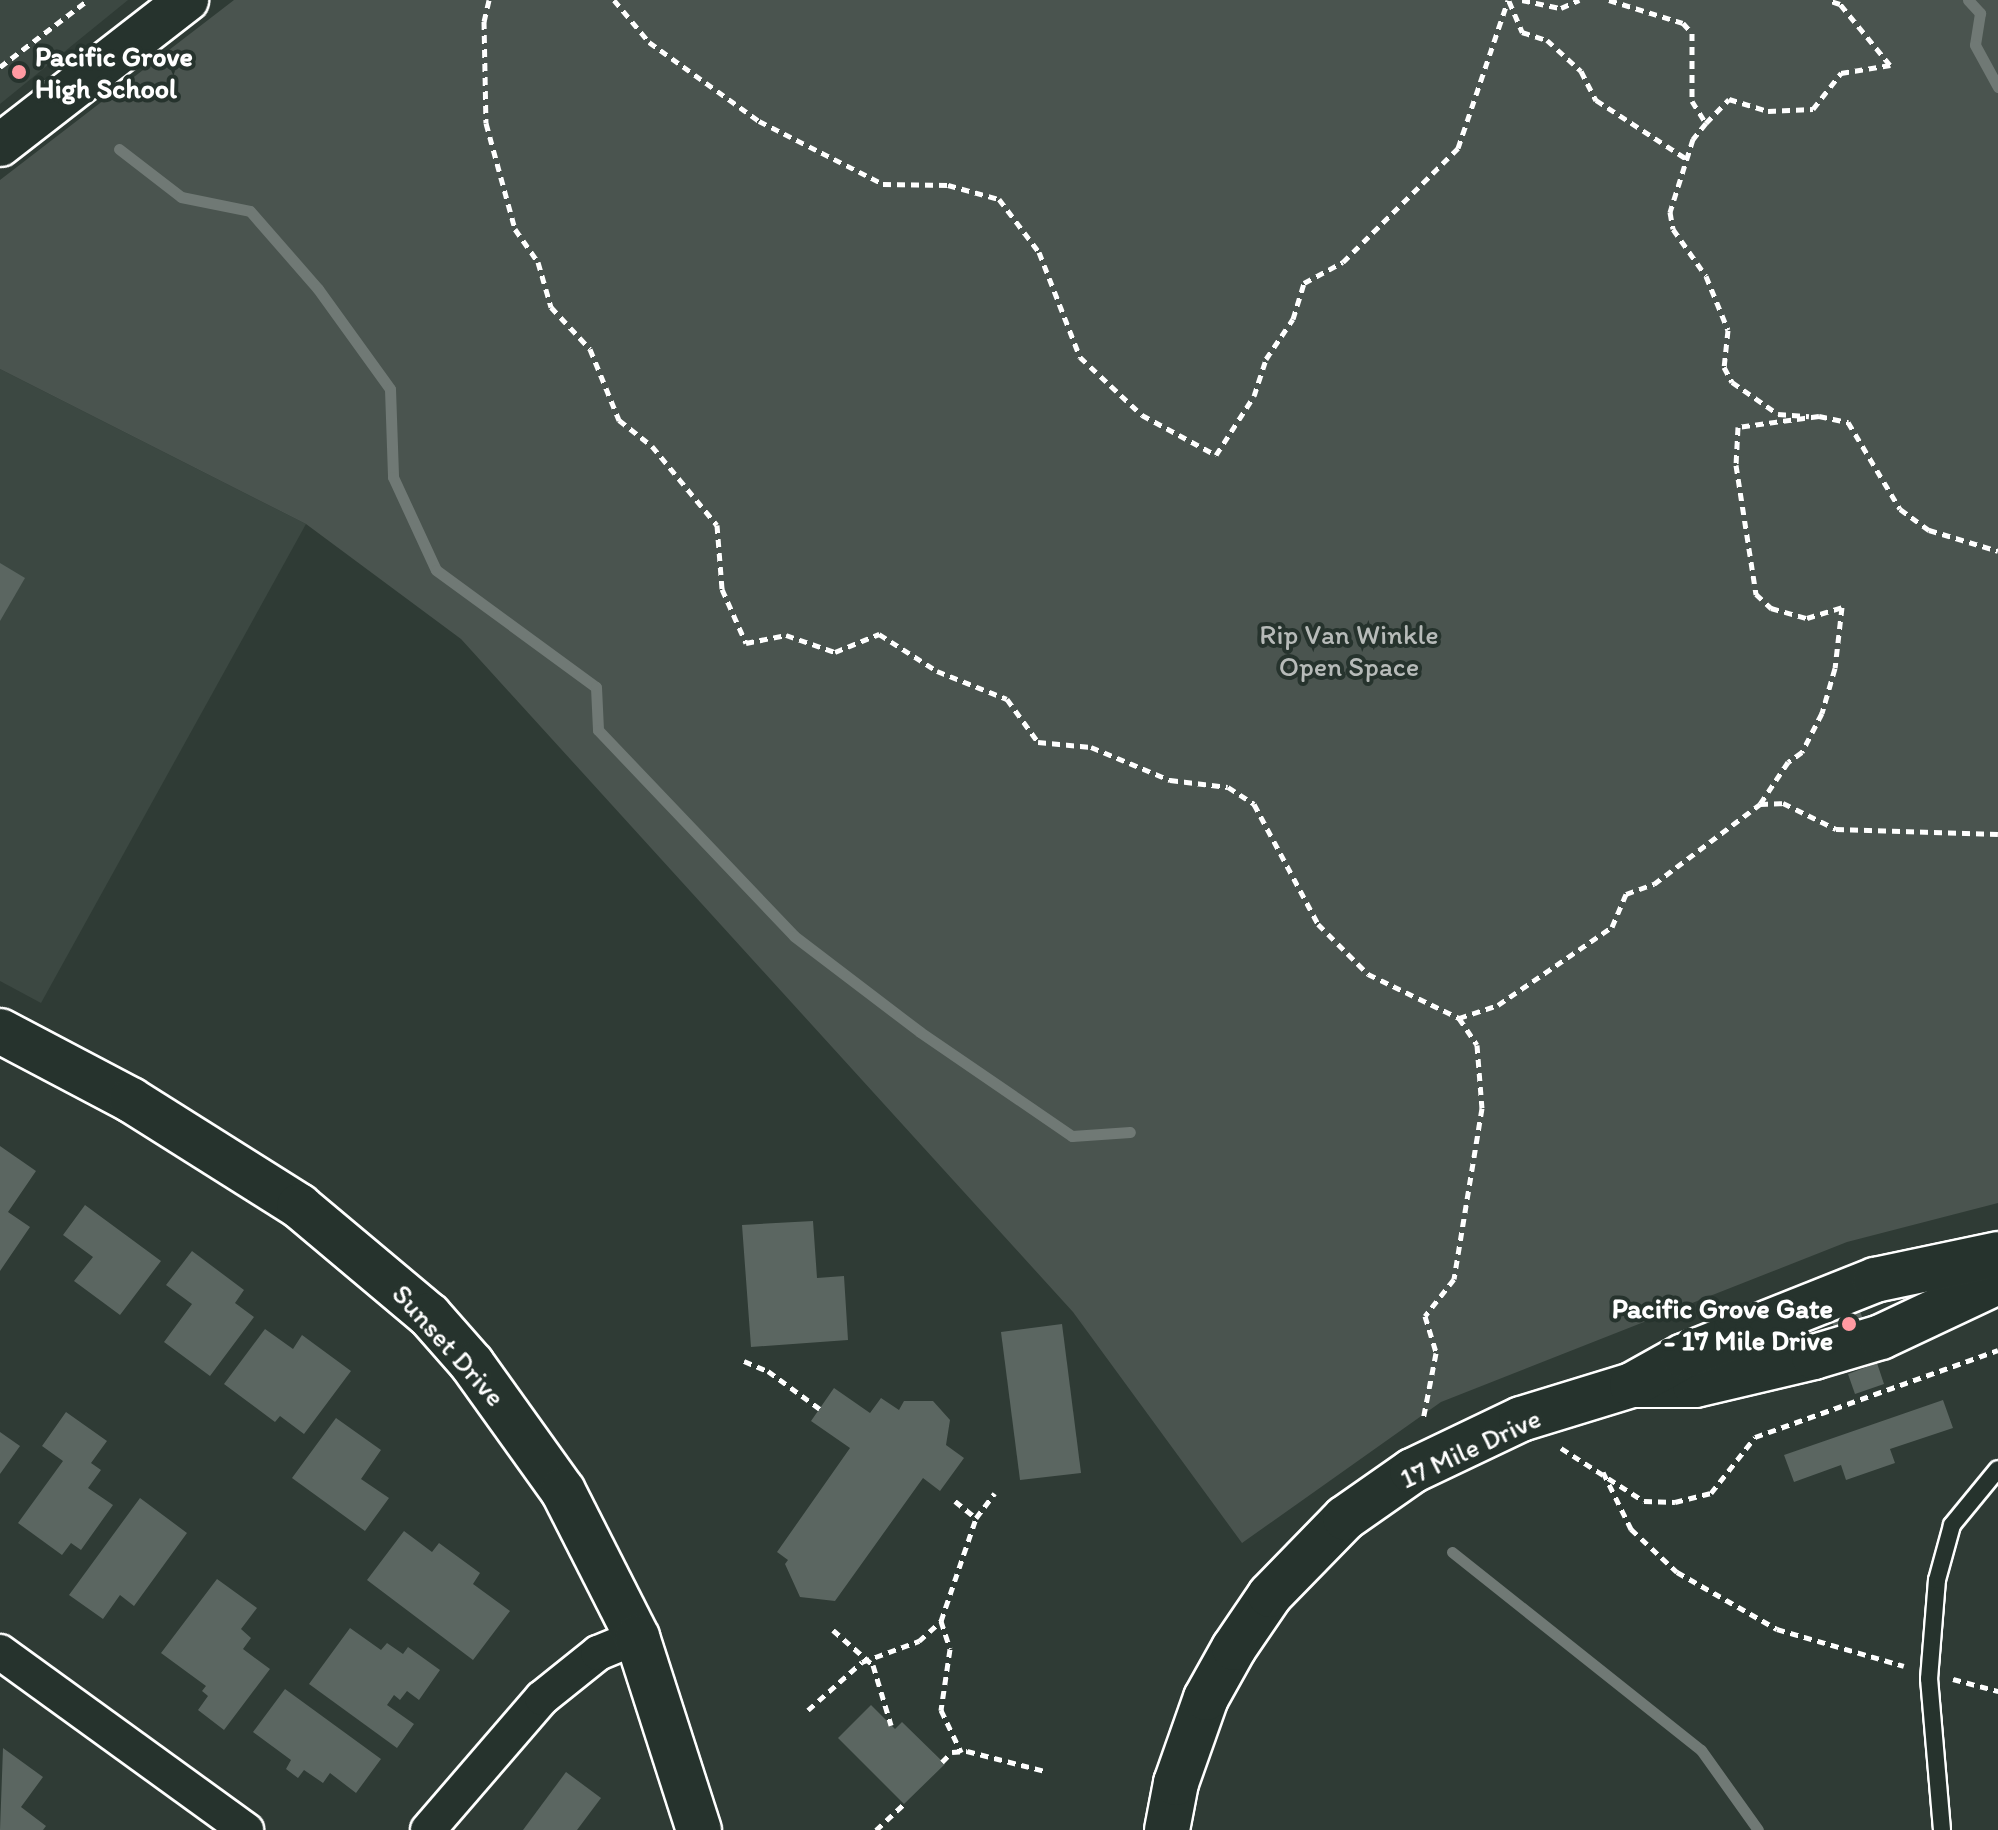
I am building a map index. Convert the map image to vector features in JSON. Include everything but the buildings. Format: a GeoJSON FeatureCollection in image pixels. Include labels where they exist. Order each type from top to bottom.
{"type":"FeatureCollection","features":[{"type":"Feature","properties":{"kind":"main road","name":"Sunset Drive"},"geometry":{"type":"LineString","coordinates":[[0,1031],[131,1100],[286,1198],[429,1315],[520,1425],[563,1491],[637,1637],[699,1830]]}},
{"type":"Feature","properties":{"kind":"main road","name":"17 Mile Drive"},"geometry":{"type":"LineString","coordinates":[[1167,1830],[1176,1783],[1206,1698],[1241,1637],[1270,1595],[1345,1518],[1412,1471],[1521,1419],[1632,1385],[1684,1356],[1875,1280],[1998,1254]]}},
{"type":"Feature","properties":{"kind":"main road","name":"17 Mile Drive"},"geometry":{"type":"LineString","coordinates":[[1632,1385],[1695,1385],[1814,1357],[1881,1337],[1998,1282]]}},
{"type":"Feature","properties":{"kind":"street"},"geometry":{"type":"LineString","coordinates":[[0,145],[187,0]]}},
{"type":"Feature","properties":{"kind":"street"},"geometry":{"type":"LineString","coordinates":[[428,1830],[542,1698],[598,1653],[637,1637]]}},
{"type":"Feature","properties":{"kind":"street"},"geometry":{"type":"LineString","coordinates":[[0,1652],[246,1830]]}},
{"type":"Feature","properties":{"kind":"lane"},"geometry":{"type":"LineString","coordinates":[[1942,1830],[1929,1672],[1942,1551],[1964,1507],[1998,1469]]}},
{"type":"Feature","properties":{"kind":"path"},"geometry":{"type":"LineString","coordinates":[[0,67],[88,0]]}},
{"type":"Feature","properties":{"kind":"path"},"geometry":{"type":"LineString","coordinates":[[489,0],[484,21],[486,123],[515,229],[538,262],[551,307],[590,349],[619,420],[652,446],[717,525],[722,589],[746,643],[786,635],[835,652],[879,634],[937,671],[1007,699],[1038,742],[1091,747],[1170,780],[1228,787],[1254,804],[1318,924],[1368,974],[1459,1018],[1477,1045],[1482,1108],[1454,1279],[1425,1316],[1436,1353],[1412,1471]]}},
{"type":"Feature","properties":{"kind":"path"},"geometry":{"type":"LineString","coordinates":[[614,0],[649,42],[759,121],[883,184],[948,185],[999,199],[1039,252],[1080,357],[1142,415],[1216,455],[1254,396],[1266,359],[1293,319],[1304,283],[1343,262],[1458,148],[1508,0]]}},
{"type":"Feature","properties":{"kind":"path"},"geometry":{"type":"LineString","coordinates":[[1508,0],[1522,32],[1547,40],[1581,71],[1596,100],[1687,159]]}},
{"type":"Feature","properties":{"kind":"path"},"geometry":{"type":"LineString","coordinates":[[1522,0],[1561,8],[1579,0]]}},
{"type":"Feature","properties":{"kind":"path"},"geometry":{"type":"LineString","coordinates":[[1609,0],[1683,23],[1692,33],[1692,101],[1706,123]]}},
{"type":"Feature","properties":{"kind":"path"},"geometry":{"type":"LineString","coordinates":[[1828,0],[1840,4],[1890,65],[1841,73],[1813,109],[1768,111],[1729,99],[1693,139],[1670,212],[1673,229],[1706,276],[1728,330],[1724,367],[1732,382],[1778,414],[1819,416],[1848,422],[1900,509],[1929,530],[1998,551]]}},
{"type":"Feature","properties":{"kind":"path"},"geometry":{"type":"LineString","coordinates":[[1459,1018],[1498,1005],[1612,927],[1626,894],[1654,884],[1760,804],[1788,762],[1802,752],[1822,713],[1835,668],[1842,607],[1807,618],[1771,608],[1756,594],[1736,465],[1738,427],[1819,416]]}},
{"type":"Feature","properties":{"kind":"path"},"geometry":{"type":"LineString","coordinates":[[1760,804],[1783,803],[1836,829],[1998,834]]}},
{"type":"Feature","properties":{"kind":"path"},"geometry":{"type":"LineString","coordinates":[[1521,1419],[1644,1501],[1675,1502],[1711,1493],[1755,1437],[1998,1350]]}},
{"type":"Feature","properties":{"kind":"path"},"geometry":{"type":"LineString","coordinates":[[744,1361],[768,1371],[820,1409]]}},
{"type":"Feature","properties":{"kind":"path"},"geometry":{"type":"LineString","coordinates":[[1603,1472],[1631,1529],[1677,1572],[1777,1629],[1998,1691]]}},
{"type":"Feature","properties":{"kind":"path"},"geometry":{"type":"LineString","coordinates":[[808,1710],[867,1660],[919,1641],[941,1621],[976,1518],[995,1493]]}},
{"type":"Feature","properties":{"kind":"path"},"geometry":{"type":"LineString","coordinates":[[955,1501],[976,1518]]}},
{"type":"Feature","properties":{"kind":"path"},"geometry":{"type":"LineString","coordinates":[[941,1621],[950,1649],[941,1710],[961,1752]]}},
{"type":"Feature","properties":{"kind":"path"},"geometry":{"type":"LineString","coordinates":[[833,1630],[867,1660],[891,1725]]}},
{"type":"Feature","properties":{"kind":"path"},"geometry":{"type":"LineString","coordinates":[[942,1762],[961,1752],[1045,1771]]}},
{"type":"Feature","properties":{"kind":"path"},"geometry":{"type":"LineString","coordinates":[[876,1830],[904,1804]]}},
{"type":"Feature","properties":{"kind":"shaded area","name":"Pacific Grove High School"},"geometry":{"type":"Polygon","coordinates":[[[0,0],[128,0],[0,104],[0,0]]]}},
{"type":"Feature","properties":{"kind":"shaded area"},"geometry":{"type":"Polygon","coordinates":[[[0,369],[306,524],[41,1003],[0,981],[0,369]]]}},
{"type":"Feature","properties":{"kind":"green space","name":"Rip Van Winkle Open Space"},"geometry":{"type":"Polygon","coordinates":[[[234,0],[1998,0],[1998,1203],[1847,1242],[1441,1402],[1242,1543],[1073,1312],[461,639],[306,524],[0,369],[0,180],[234,0]]]}},
{"type":"Feature","properties":{"kind":"waterway"},"geometry":{"type":"LineString","coordinates":[[1968,0],[1980,13],[1975,45],[1998,87]]}},
{"type":"Feature","properties":{"kind":"waterway"},"geometry":{"type":"LineString","coordinates":[[119,149],[181,197],[250,211],[318,289],[390,389],[393,477],[436,570],[596,687],[598,730],[794,936],[920,1032],[1072,1136],[1130,1132]]}},
{"type":"Feature","properties":{"kind":"waterway"},"geometry":{"type":"LineString","coordinates":[[1452,1552],[1701,1750],[1758,1830]]}},
{"type":"Feature","properties":{"kind":"place","name":"Pacific Grove High School"},"geometry":{"type":"Point","coordinates":[19,72]}},
{"type":"Feature","properties":{"kind":"place","name":"Pacific Grove Gate - 17 Mile Drive"},"geometry":{"type":"Point","coordinates":[1849,1324]}}]}
